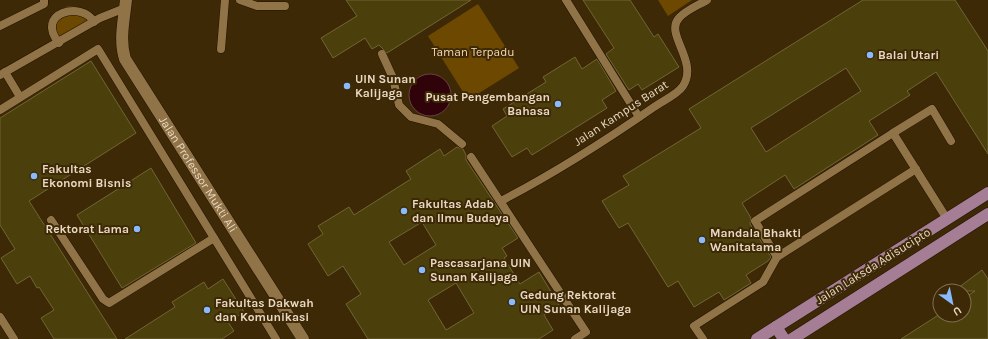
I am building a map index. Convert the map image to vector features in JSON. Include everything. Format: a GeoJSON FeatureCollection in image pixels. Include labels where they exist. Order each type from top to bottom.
{"type":"FeatureCollection","features":[{"type":"Feature","properties":{"kind":"main road","name":"Jalan Professor Mukti Ali"},"geometry":{"type":"LineString","coordinates":[[125,4],[122,40],[122,49],[125,59],[299,338]]}},
{"type":"Feature","properties":{"kind":"main road","name":"Jalan Laksda Adisucipto"},"geometry":{"type":"LineString","coordinates":[[757,339],[988,193]]}},
{"type":"Feature","properties":{"kind":"main road","name":"Jalan Laksda Adisucipto"},"geometry":{"type":"LineString","coordinates":[[792,339],[988,214]]}},
{"type":"Feature","properties":{"kind":"main road"},"geometry":{"type":"LineString","coordinates":[[776,327],[784,339]]}},
{"type":"Feature","properties":{"kind":"lane"},"geometry":{"type":"LineString","coordinates":[[221,49],[225,0]]}},
{"type":"Feature","properties":{"kind":"lane"},"geometry":{"type":"LineString","coordinates":[[240,0],[257,6],[285,6]]}},
{"type":"Feature","properties":{"kind":"lane"},"geometry":{"type":"LineString","coordinates":[[566,0],[639,117]]}},
{"type":"Feature","properties":{"kind":"lane","name":"Jalan Kampus Barat"},"geometry":{"type":"LineString","coordinates":[[501,201],[639,117],[682,88],[687,79],[688,68],[675,32],[675,25],[679,18],[707,0]]}},
{"type":"Feature","properties":{"kind":"lane"},"geometry":{"type":"LineString","coordinates":[[0,26],[44,2],[56,13]]}},
{"type":"Feature","properties":{"kind":"lane"},"geometry":{"type":"LineString","coordinates":[[20,97],[3,73],[59,43],[125,4]]}},
{"type":"Feature","properties":{"kind":"lane"},"geometry":{"type":"LineString","coordinates":[[59,43],[52,32],[52,25],[56,13],[67,6],[76,6],[88,11],[94,22]]}},
{"type":"Feature","properties":{"kind":"lane"},"geometry":{"type":"LineString","coordinates":[[0,110],[98,49],[276,339]]}},
{"type":"Feature","properties":{"kind":"lane"},"geometry":{"type":"LineString","coordinates":[[382,54],[393,78],[399,105],[411,117],[438,124],[462,144]]}},
{"type":"Feature","properties":{"kind":"lane"},"geometry":{"type":"LineString","coordinates":[[777,257],[755,221],[932,109],[951,141]]}},
{"type":"Feature","properties":{"kind":"lane"},"geometry":{"type":"LineString","coordinates":[[893,133],[947,219]]}},
{"type":"Feature","properties":{"kind":"lane"},"geometry":{"type":"LineString","coordinates":[[471,157],[588,336],[575,339]]}},
{"type":"Feature","properties":{"kind":"lane"},"geometry":{"type":"LineString","coordinates":[[703,339],[694,326],[763,282],[777,257],[916,169]]}},
{"type":"Feature","properties":{"kind":"lane"},"geometry":{"type":"LineString","coordinates":[[51,220],[103,299],[109,303],[214,238]]}},
{"type":"Feature","properties":{"kind":"lane"},"geometry":{"type":"LineString","coordinates":[[0,317],[14,339]]}},
{"type":"Feature","properties":{"kind":"green space"},"geometry":{"type":"Polygon","coordinates":[[[658,0],[692,0],[668,16],[658,0]]]}},
{"type":"Feature","properties":{"kind":"green space","name":"Taman Terpadu"},"geometry":{"type":"Polygon","coordinates":[[[478,4],[519,68],[468,100],[428,36],[478,4]]]}},
{"type":"Feature","properties":{"kind":"green space"},"geometry":{"type":"Polygon","coordinates":[[[69,6],[84,10],[93,22],[56,38],[54,19],[63,8],[69,6]]]}},
{"type":"Feature","properties":{"kind":"shaded area"},"geometry":{"type":"Polygon","coordinates":[[[430,74],[445,80],[451,95],[445,110],[430,116],[415,110],[409,95],[415,80],[430,74]]]}},
{"type":"Feature","properties":{"kind":"building"},"geometry":{"type":"Polygon","coordinates":[[[346,0],[471,0],[387,53],[379,45],[372,49],[365,38],[333,58],[321,38],[357,16],[346,0]]]}},
{"type":"Feature","properties":{"kind":"building"},"geometry":{"type":"Polygon","coordinates":[[[583,0],[630,0],[654,37],[658,34],[679,67],[642,90],[638,84],[629,90],[606,54],[614,48],[583,0]]]}},
{"type":"Feature","properties":{"kind":"building"},"geometry":{"type":"Polygon","coordinates":[[[863,0],[955,0],[988,51],[988,154],[936,72],[907,91],[910,95],[869,121],[878,135],[794,189],[785,175],[742,203],[751,218],[750,224],[771,257],[768,261],[746,275],[751,283],[724,300],[719,292],[694,307],[678,281],[668,287],[628,223],[619,228],[602,201],[629,185],[623,176],[701,128],[689,109],[863,0]],[[846,68],[751,128],[766,152],[861,91],[846,68]]]}},
{"type":"Feature","properties":{"kind":"building","name":"Pusat Pengembangan Bahasa"},"geometry":{"type":"Polygon","coordinates":[[[575,57],[582,69],[597,59],[616,91],[602,100],[607,108],[532,155],[527,148],[512,157],[492,126],[507,116],[503,109],[546,82],[543,77],[575,57]]]}},
{"type":"Feature","properties":{"kind":"building","name":"Fakultas Ekonomi Bisnis"},"geometry":{"type":"Polygon","coordinates":[[[91,61],[136,133],[29,201],[117,339],[54,339],[41,318],[54,310],[39,287],[37,288],[30,276],[17,284],[1,258],[15,249],[0,225],[0,118],[91,61]]]}},
{"type":"Feature","properties":{"kind":"building"},"geometry":{"type":"Polygon","coordinates":[[[457,147],[463,149],[466,155],[466,160],[518,238],[502,248],[507,256],[504,258],[520,284],[539,272],[559,305],[544,315],[553,330],[539,339],[368,339],[346,304],[361,294],[343,266],[328,276],[308,244],[323,234],[318,226],[349,207],[354,215],[411,179],[406,171],[440,149],[444,156],[457,147]],[[422,222],[389,242],[404,265],[436,245],[422,222]],[[456,283],[428,300],[446,330],[474,313],[456,283]]]}},
{"type":"Feature","properties":{"kind":"building","name":"Rektorat Lama"},"geometry":{"type":"Polygon","coordinates":[[[151,168],[196,243],[122,288],[77,215],[151,168]]]}},
{"type":"Feature","properties":{"kind":"building"},"geometry":{"type":"Polygon","coordinates":[[[982,270],[988,279],[988,339],[901,339],[932,319],[932,323],[972,323],[972,293],[975,291],[972,291],[972,283],[965,283],[982,270]]]}},
{"type":"Feature","properties":{"kind":"building","name":"Fakultas Dakwah dan Komunikasi"},"geometry":{"type":"Polygon","coordinates":[[[223,279],[244,312],[228,322],[234,331],[222,339],[125,339],[175,307],[172,302],[204,282],[208,289],[223,279]]]}},
{"type":"Feature","properties":{"kind":"place","name":"Balai Utari"},"geometry":{"type":"Point","coordinates":[870,55]}},
{"type":"Feature","properties":{"kind":"place","name":"UIN Sunan Kalijaga"},"geometry":{"type":"Point","coordinates":[347,86]}},
{"type":"Feature","properties":{"kind":"place","name":"Pusat Pengembangan Bahasa"},"geometry":{"type":"Point","coordinates":[558,104]}},
{"type":"Feature","properties":{"kind":"place","name":"Fakultas Ekonomi Bisnis"},"geometry":{"type":"Point","coordinates":[34,176]}},
{"type":"Feature","properties":{"kind":"place","name":"Fakultas Adab dan Ilmu Budaya"},"geometry":{"type":"Point","coordinates":[404,211]}},
{"type":"Feature","properties":{"kind":"place","name":"Rektorat Lama"},"geometry":{"type":"Point","coordinates":[137,229]}},
{"type":"Feature","properties":{"kind":"place","name":"Mandala Bhakti Wanitatama"},"geometry":{"type":"Point","coordinates":[702,240]}},
{"type":"Feature","properties":{"kind":"place","name":"Pascasarjana UIN Sunan Kalijaga"},"geometry":{"type":"Point","coordinates":[422,270]}},
{"type":"Feature","properties":{"kind":"place","name":"Gedung Rektorat UIN Sunan Kalijaga"},"geometry":{"type":"Point","coordinates":[512,302]}},
{"type":"Feature","properties":{"kind":"place","name":"Fakultas Dakwah dan Komunikasi"},"geometry":{"type":"Point","coordinates":[207,310]}}]}
